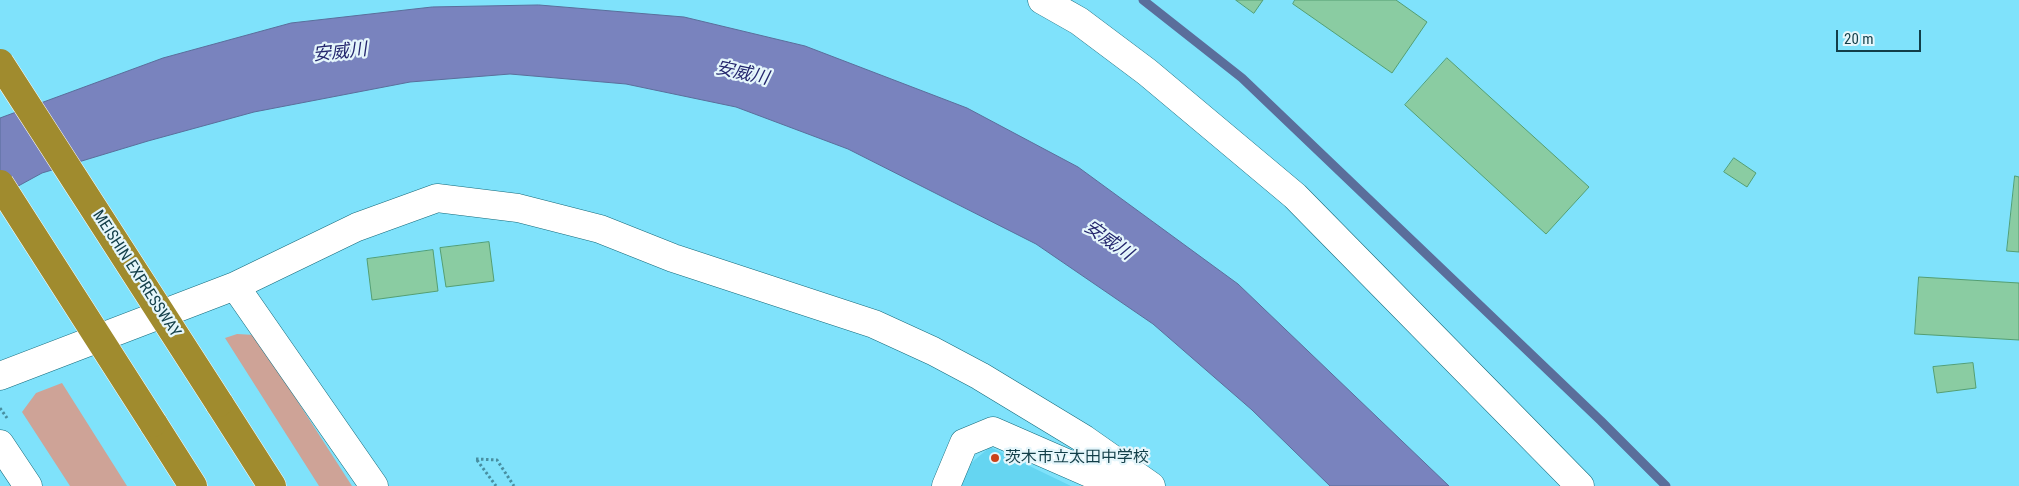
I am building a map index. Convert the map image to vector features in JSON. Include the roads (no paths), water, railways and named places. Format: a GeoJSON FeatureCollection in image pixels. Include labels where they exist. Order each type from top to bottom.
{"type":"FeatureCollection","features":[{"type":"Feature","properties":{"kind":"highway","name":"MEISHIN EXPRESSWAY"},"geometry":{"type":"LineString","coordinates":[[0,63],[272,486]]}},
{"type":"Feature","properties":{"kind":"highway"},"geometry":{"type":"LineString","coordinates":[[0,184],[194,486]]}},
{"type":"Feature","properties":{"kind":"street"},"geometry":{"type":"LineString","coordinates":[[1042,0],[1079,21],[1147,72],[1296,196],[1580,486]]}},
{"type":"Feature","properties":{"kind":"street"},"geometry":{"type":"LineString","coordinates":[[0,376],[235,286],[357,227],[437,198],[518,208],[600,229],[673,258],[874,324],[933,351],[980,376],[1084,439],[1151,486]]}},
{"type":"Feature","properties":{"kind":"street"},"geometry":{"type":"LineString","coordinates":[[235,286],[374,486]]}},
{"type":"Feature","properties":{"kind":"street"},"geometry":{"type":"LineString","coordinates":[[946,486],[964,443],[993,431],[1120,486]]}},
{"type":"Feature","properties":{"kind":"street"},"geometry":{"type":"LineString","coordinates":[[2,453],[28,486]]}},
{"type":"Feature","properties":{"kind":"water","name":"安威川"},"geometry":{"type":"Polygon","coordinates":[[[539,5],[684,17],[805,46],[967,108],[1078,167],[1238,284],[1449,486],[1330,486],[1252,410],[1153,324],[1036,244],[848,149],[736,107],[626,84],[510,74],[410,82],[254,112],[148,141],[42,173],[0,196],[0,118],[163,58],[291,23],[432,7],[539,5]]]}},
{"type":"Feature","properties":{"kind":"waterway"},"geometry":{"type":"LineString","coordinates":[[1143,0],[1242,78],[1601,421],[1666,486]]}},
{"type":"Feature","properties":{"kind":"place","name":"茨木市立太田中学校"},"geometry":{"type":"Point","coordinates":[995,458]}}]}
